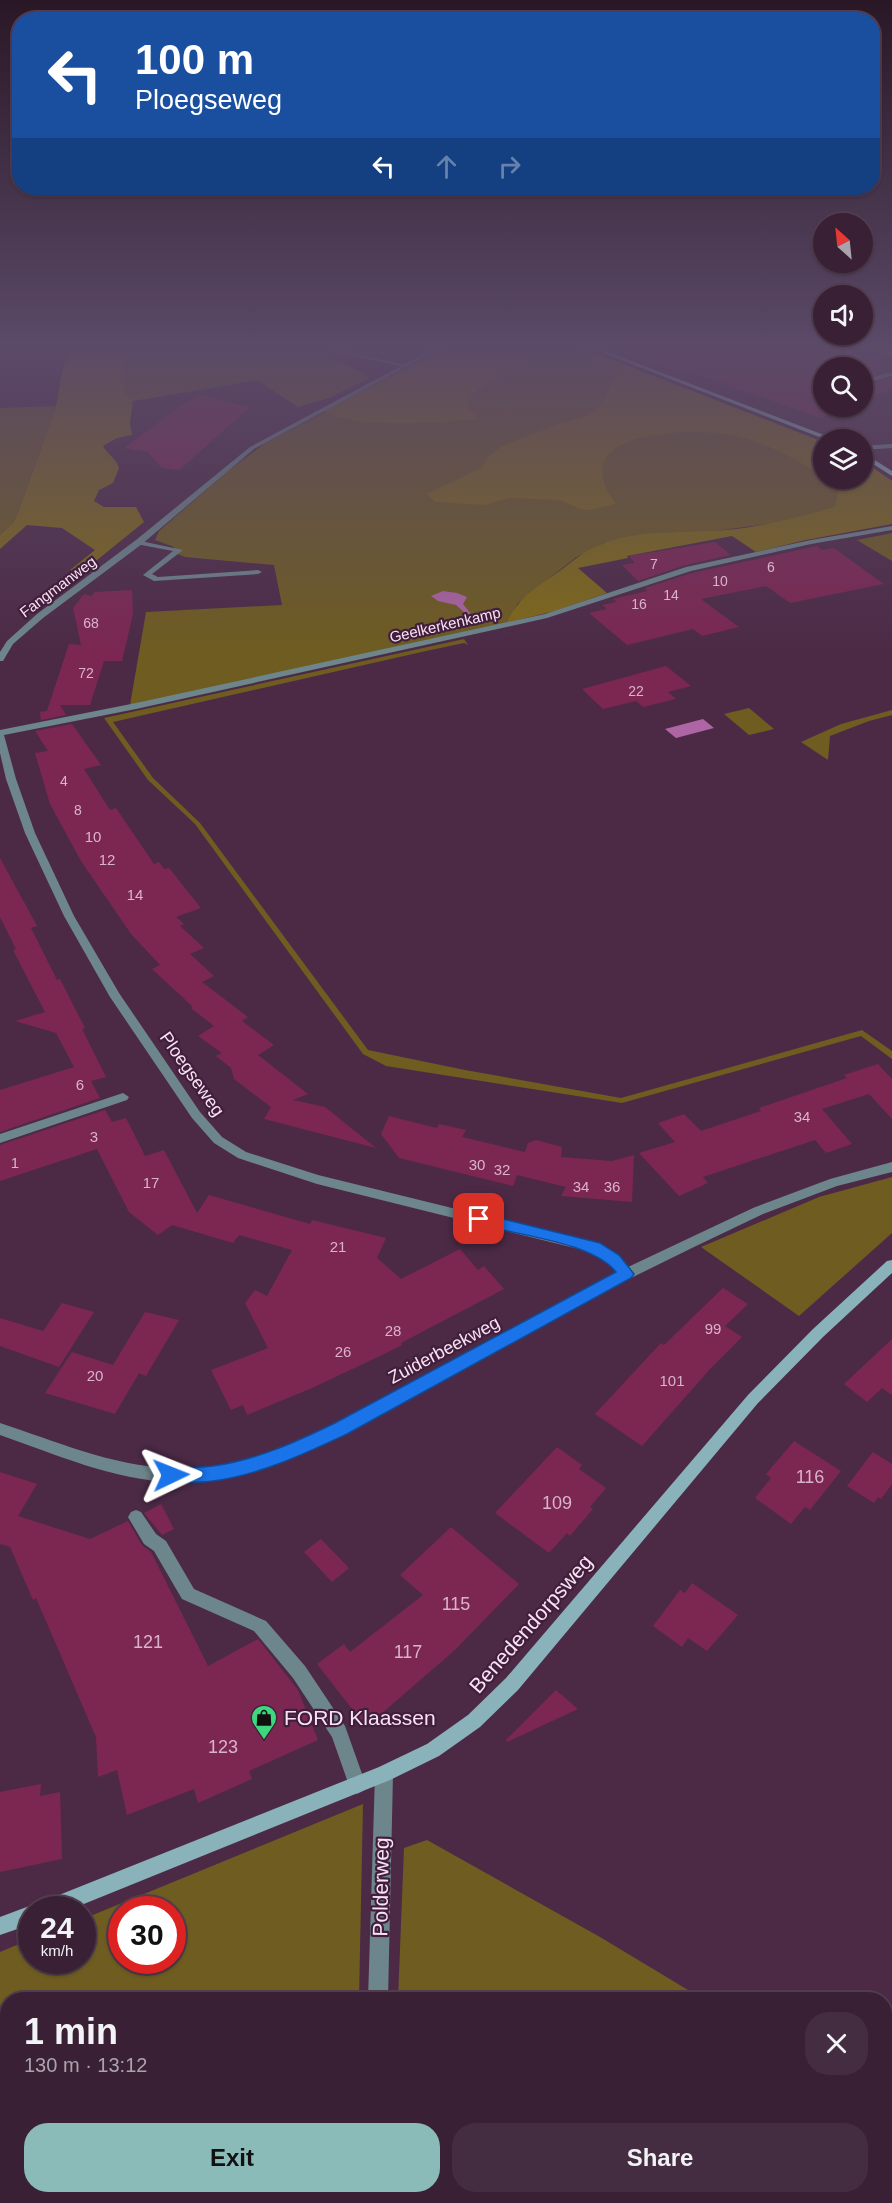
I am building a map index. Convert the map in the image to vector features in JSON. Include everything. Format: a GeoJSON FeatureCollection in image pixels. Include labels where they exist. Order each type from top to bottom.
{"type":"FeatureCollection","features":[{"type":"Feature","properties":{"kind":"street","name":"Fangmanweg"},"geometry":{"type":"LineString","coordinates":[[0,659],[10,643],[40,616],[139,542],[254,447]]}},
{"type":"Feature","properties":{"kind":"street"},"geometry":{"type":"LineString","coordinates":[[873,461],[892,474]]}},
{"type":"Feature","properties":{"kind":"street","name":"Geelkerkenkamp"},"geometry":{"type":"LineString","coordinates":[[0,734],[547,616],[689,569],[811,542],[892,528]]}},
{"type":"Feature","properties":{"kind":"street"},"geometry":{"type":"LineString","coordinates":[[139,542],[179,550],[147,575],[156,579],[258,572]]}},
{"type":"Feature","properties":{"kind":"street"},"geometry":{"type":"LineString","coordinates":[[0,641],[10,643]]}},
{"type":"Feature","properties":{"kind":"street","name":"Ploegseweg"},"geometry":{"type":"LineString","coordinates":[[0,734],[11,779],[30,833],[69,916],[114,994],[196,1115],[218,1140],[242,1155],[317,1179],[595,1248],[614,1259],[626,1274]]}},
{"type":"Feature","properties":{"kind":"street"},"geometry":{"type":"LineString","coordinates":[[0,1139],[123,1097]]}},
{"type":"Feature","properties":{"kind":"street","name":"Zuiderbeekweg"},"geometry":{"type":"LineString","coordinates":[[0,1429],[113,1464],[171,1475],[213,1474],[254,1465],[295,1450],[341,1428],[626,1274],[758,1211],[834,1182],[892,1167]]}},
{"type":"Feature","properties":{"kind":"street","name":"Benedendorpsweg"},"geometry":{"type":"LineString","coordinates":[[79,1896],[384,1774],[433,1750],[474,1721],[513,1684],[753,1399],[818,1333],[892,1265]]}},
{"type":"Feature","properties":{"kind":"street"},"geometry":{"type":"LineString","coordinates":[[136,1517],[150,1539],[160,1546],[188,1594],[260,1626],[299,1672],[339,1732],[357,1785]]}},
{"type":"Feature","properties":{"kind":"street","name":"Polderweg"},"geometry":{"type":"LineString","coordinates":[[378,1992],[384,1774]]}},
{"type":"Feature","properties":{"kind":"street"},"geometry":{"type":"LineString","coordinates":[[0,1926],[18,1919]]}},
{"type":"Feature","properties":{"kind":"shaded area"},"geometry":{"type":"Polygon","coordinates":[[[0,447],[41,447],[13,523],[0,535],[0,447]]]}},
{"type":"Feature","properties":{"kind":"shaded area"},"geometry":{"type":"Polygon","coordinates":[[[41,447],[104,447],[119,468],[113,483],[99,490],[94,501],[104,507],[136,507],[144,522],[81,573],[70,570],[95,550],[62,528],[27,525],[0,549],[0,535],[13,523],[41,447]]]}},
{"type":"Feature","properties":{"kind":"shaded area"},"geometry":{"type":"Polygon","coordinates":[[[260,447],[813,447],[813,489],[873,489],[873,468],[892,481],[892,524],[783,522],[707,532],[673,532],[603,543],[575,558],[518,603],[506,623],[130,705],[146,612],[282,605],[274,565],[185,557],[175,553],[174,547],[155,540],[159,531],[228,471],[260,447]]]}},
{"type":"Feature","properties":{"kind":"shaded area"},"geometry":{"type":"Polygon","coordinates":[[[501,447],[620,447],[605,461],[603,479],[616,504],[590,510],[580,509],[560,500],[509,498],[485,505],[435,502],[427,494],[481,468],[488,457],[501,447]]]}},
{"type":"Feature","properties":{"kind":"shaded area"},"geometry":{"type":"Polygon","coordinates":[[[770,447],[813,447],[813,470],[770,447]]]}},
{"type":"Feature","properties":{"kind":"shaded area"},"geometry":{"type":"Polygon","coordinates":[[[873,468],[892,481],[892,524],[756,552],[732,536],[578,568],[607,593],[555,611],[506,623],[516,607],[532,591],[597,546],[636,535],[749,527],[835,507],[839,489],[873,489],[873,468]]]}},
{"type":"Feature","properties":{"kind":"shaded area"},"geometry":{"type":"Polygon","coordinates":[[[892,533],[892,561],[857,540],[892,533]]]}},
{"type":"Feature","properties":{"kind":"shaded area"},"geometry":{"type":"Polygon","coordinates":[[[443,591],[467,597],[463,604],[475,619],[473,620],[456,605],[438,601],[431,596],[443,591]]]}},
{"type":"Feature","properties":{"kind":"shaded area"},"geometry":{"type":"Polygon","coordinates":[[[464,639],[468,645],[464,643],[426,651],[113,722],[153,778],[200,823],[368,1050],[621,1098],[862,1030],[892,1051],[892,1059],[861,1036],[622,1103],[386,1066],[363,1054],[195,824],[148,780],[104,718],[464,639]]]}},
{"type":"Feature","properties":{"kind":"shaded area"},"geometry":{"type":"Polygon","coordinates":[[[749,708],[774,729],[749,735],[724,714],[749,708]]]}},
{"type":"Feature","properties":{"kind":"shaded area"},"geometry":{"type":"Polygon","coordinates":[[[892,710],[892,715],[830,736],[828,760],[801,742],[841,724],[892,710]]]}},
{"type":"Feature","properties":{"kind":"shaded area"},"geometry":{"type":"Polygon","coordinates":[[[703,719],[714,728],[676,738],[665,729],[703,719]]]}},
{"type":"Feature","properties":{"kind":"shaded area"},"geometry":{"type":"Polygon","coordinates":[[[892,1177],[892,1233],[799,1316],[701,1247],[819,1197],[892,1177]]]}},
{"type":"Feature","properties":{"kind":"shaded area"},"geometry":{"type":"Polygon","coordinates":[[[363,1804],[359,1992],[0,1992],[0,1952],[18,1944],[18,1974],[96,1974],[96,1914],[108,1909],[108,1974],[186,1974],[186,1896],[139,1896],[363,1804]]]}},
{"type":"Feature","properties":{"kind":"shaded area"},"geometry":{"type":"Polygon","coordinates":[[[427,1840],[600,1937],[691,1992],[398,1992],[404,1848],[427,1840]]]}},
{"type":"Feature","properties":{"kind":"building"},"geometry":{"type":"Polygon","coordinates":[[[205,447],[179,470],[162,468],[148,452],[124,448],[205,447]]]}},
{"type":"Feature","properties":{"kind":"building"},"geometry":{"type":"Polygon","coordinates":[[[715,542],[731,555],[686,565],[638,581],[622,565],[635,563],[629,556],[715,542]]]}},
{"type":"Feature","properties":{"kind":"building"},"geometry":{"type":"Polygon","coordinates":[[[817,546],[822,550],[834,548],[884,584],[790,603],[766,586],[701,599],[739,627],[702,636],[693,629],[627,645],[589,613],[607,609],[602,605],[617,602],[613,599],[647,591],[645,588],[692,573],[817,546]]]}},
{"type":"Feature","properties":{"kind":"building"},"geometry":{"type":"Polygon","coordinates":[[[132,590],[133,614],[122,661],[104,661],[90,705],[60,705],[66,715],[41,720],[40,712],[47,711],[69,644],[81,645],[73,608],[84,594],[91,596],[95,592],[132,590]]]}},
{"type":"Feature","properties":{"kind":"building"},"geometry":{"type":"Polygon","coordinates":[[[666,666],[691,686],[668,692],[676,699],[643,707],[636,701],[603,709],[582,689],[666,666]]]}},
{"type":"Feature","properties":{"kind":"building"},"geometry":{"type":"Polygon","coordinates":[[[72,724],[101,765],[84,769],[110,810],[116,808],[154,864],[159,862],[164,869],[169,868],[201,908],[176,917],[184,924],[180,926],[204,948],[190,954],[214,976],[202,982],[248,1017],[242,1021],[274,1045],[258,1055],[308,1094],[293,1100],[325,1107],[376,1148],[264,1119],[271,1107],[234,1079],[231,1068],[216,1056],[222,1053],[198,1036],[214,1026],[191,1008],[193,1007],[152,969],[160,965],[131,934],[81,861],[50,804],[35,753],[48,751],[35,731],[72,724]]]}},
{"type":"Feature","properties":{"kind":"building"},"geometry":{"type":"Polygon","coordinates":[[[0,858],[37,926],[31,928],[57,980],[60,979],[85,1028],[82,1029],[106,1077],[91,1081],[100,1098],[0,1132],[0,1090],[74,1067],[56,1033],[15,1021],[45,1012],[13,950],[16,949],[0,917],[0,858]]]}},
{"type":"Feature","properties":{"kind":"building"},"geometry":{"type":"Polygon","coordinates":[[[878,1064],[892,1079],[892,1119],[869,1094],[822,1109],[852,1144],[826,1153],[815,1140],[703,1177],[708,1183],[679,1196],[639,1153],[675,1142],[658,1123],[684,1114],[701,1131],[761,1111],[759,1108],[847,1078],[844,1075],[878,1064]]]}},
{"type":"Feature","properties":{"kind":"building"},"geometry":{"type":"Polygon","coordinates":[[[105,1110],[112,1122],[126,1118],[145,1156],[164,1150],[197,1213],[209,1195],[310,1224],[312,1220],[386,1238],[377,1258],[401,1279],[460,1249],[478,1270],[484,1266],[504,1289],[401,1343],[402,1345],[312,1388],[247,1415],[243,1405],[231,1410],[211,1370],[268,1348],[245,1303],[255,1290],[267,1296],[292,1250],[239,1235],[233,1243],[172,1225],[158,1235],[129,1212],[97,1149],[0,1181],[0,1145],[105,1110]]]}},
{"type":"Feature","properties":{"kind":"building"},"geometry":{"type":"Polygon","coordinates":[[[389,1116],[437,1128],[439,1124],[466,1130],[462,1137],[525,1152],[528,1143],[536,1140],[562,1147],[561,1157],[612,1161],[634,1155],[632,1202],[561,1196],[566,1187],[517,1175],[513,1186],[399,1158],[381,1134],[389,1116]]]}},
{"type":"Feature","properties":{"kind":"building"},"geometry":{"type":"Polygon","coordinates":[[[723,1288],[748,1304],[725,1326],[742,1337],[710,1369],[642,1446],[595,1414],[661,1343],[664,1345],[723,1288]]]}},
{"type":"Feature","properties":{"kind":"building"},"geometry":{"type":"Polygon","coordinates":[[[62,1303],[94,1312],[59,1367],[0,1346],[0,1318],[43,1331],[62,1303]]]}},
{"type":"Feature","properties":{"kind":"building"},"geometry":{"type":"Polygon","coordinates":[[[145,1312],[179,1320],[146,1376],[139,1373],[115,1414],[45,1393],[72,1352],[113,1365],[145,1312]]]}},
{"type":"Feature","properties":{"kind":"building"},"geometry":{"type":"Polygon","coordinates":[[[892,1339],[892,1395],[882,1388],[867,1402],[844,1384],[892,1339]]]}},
{"type":"Feature","properties":{"kind":"building"},"geometry":{"type":"Polygon","coordinates":[[[794,1441],[841,1471],[810,1510],[805,1507],[791,1524],[755,1498],[771,1478],[766,1474],[794,1441]]]}},
{"type":"Feature","properties":{"kind":"building"},"geometry":{"type":"Polygon","coordinates":[[[557,1447],[582,1465],[579,1469],[606,1488],[590,1507],[593,1509],[570,1536],[567,1533],[549,1553],[495,1513],[557,1447]]]}},
{"type":"Feature","properties":{"kind":"building"},"geometry":{"type":"Polygon","coordinates":[[[873,1452],[892,1464],[892,1484],[881,1499],[878,1497],[874,1503],[847,1486],[873,1452]]]}},
{"type":"Feature","properties":{"kind":"building"},"geometry":{"type":"Polygon","coordinates":[[[0,1472],[37,1484],[18,1516],[90,1539],[128,1521],[142,1545],[151,1552],[208,1666],[258,1639],[298,1690],[318,1740],[249,1771],[252,1779],[198,1803],[194,1789],[127,1815],[117,1770],[98,1777],[96,1737],[36,1598],[33,1600],[10,1547],[0,1544],[0,1472]]]}},
{"type":"Feature","properties":{"kind":"building"},"geometry":{"type":"Polygon","coordinates":[[[161,1504],[174,1529],[162,1535],[144,1513],[161,1504]]]}},
{"type":"Feature","properties":{"kind":"building"},"geometry":{"type":"Polygon","coordinates":[[[451,1527],[519,1584],[455,1650],[366,1727],[317,1664],[344,1644],[350,1652],[423,1595],[400,1575],[451,1527]]]}},
{"type":"Feature","properties":{"kind":"building"},"geometry":{"type":"Polygon","coordinates":[[[321,1539],[349,1568],[332,1582],[304,1552],[321,1539]]]}},
{"type":"Feature","properties":{"kind":"building"},"geometry":{"type":"Polygon","coordinates":[[[692,1583],[738,1615],[707,1651],[688,1638],[682,1647],[653,1626],[680,1590],[685,1593],[692,1583]]]}},
{"type":"Feature","properties":{"kind":"building"},"geometry":{"type":"Polygon","coordinates":[[[556,1690],[578,1709],[507,1742],[506,1740],[556,1690]]]}},
{"type":"Feature","properties":{"kind":"building"},"geometry":{"type":"Polygon","coordinates":[[[41,1784],[40,1796],[60,1792],[62,1859],[0,1872],[0,1792],[41,1784]]]}},
{"type":"Feature","properties":{"kind":"place","name":"FORD Klaassen"},"geometry":{"type":"Point","coordinates":[264,1741]}},
{"type":"Feature","properties":{"kind":"route"},"geometry":{"type":"LineString","coordinates":[[171,1475],[213,1474],[254,1465],[295,1450],[341,1428],[626,1274],[614,1259],[595,1248],[479,1219]]}}]}
